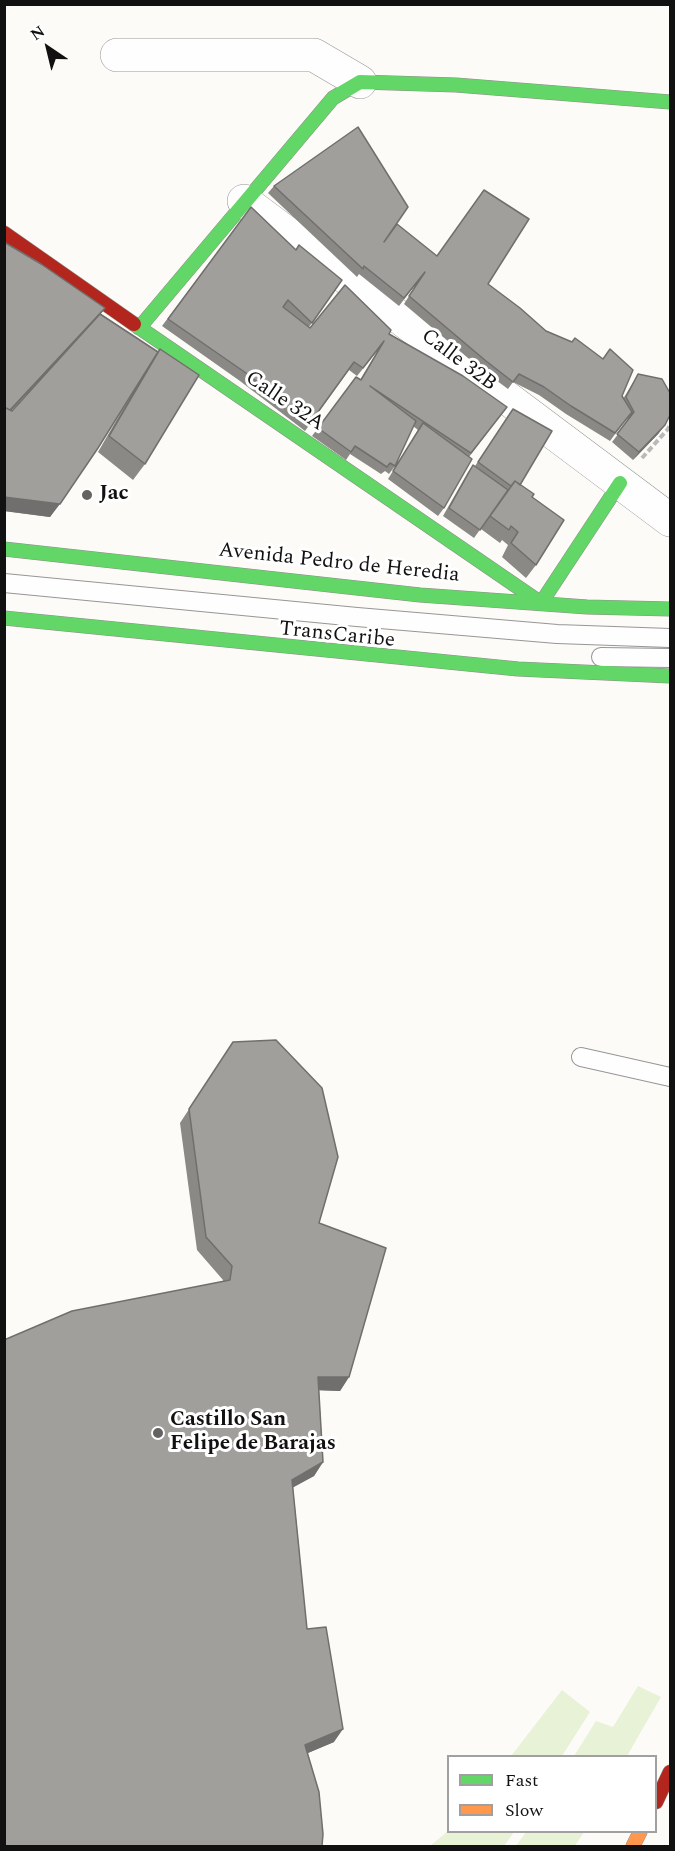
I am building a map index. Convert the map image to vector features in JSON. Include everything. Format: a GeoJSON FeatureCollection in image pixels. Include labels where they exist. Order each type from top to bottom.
{"type":"FeatureCollection","features":[{"type":"Feature","properties":{"kind":"main road"},"geometry":{"type":"LineString","coordinates":[[138,328],[333,98],[360,82],[456,85],[670,102]]}},
{"type":"Feature","properties":{"kind":"main road","name":"Calle 32A"},"geometry":{"type":"LineString","coordinates":[[4,233],[138,328],[541,603]]}},
{"type":"Feature","properties":{"kind":"main road"},"geometry":{"type":"LineString","coordinates":[[541,603],[620,483]]}},
{"type":"Feature","properties":{"kind":"main road","name":"Avenida Pedro de Heredia"},"geometry":{"type":"LineString","coordinates":[[4,549],[390,592],[614,608],[670,609]]}},
{"type":"Feature","properties":{"kind":"main road"},"geometry":{"type":"LineString","coordinates":[[4,618],[518,669],[670,676]]}},
{"type":"Feature","properties":{"kind":"main road"},"geometry":{"type":"LineString","coordinates":[[657,1800],[670,1772]]}},
{"type":"Feature","properties":{"kind":"street"},"geometry":{"type":"LineString","coordinates":[[117,55],[314,55],[360,82]]}},
{"type":"Feature","properties":{"kind":"street","name":"Calle 32B"},"geometry":{"type":"LineString","coordinates":[[244,201],[670,520]]}},
{"type":"Feature","properties":{"kind":"lane","name":"TransCaribe"},"geometry":{"type":"LineString","coordinates":[[4,583],[557,634],[670,638]]}},
{"type":"Feature","properties":{"kind":"lane","name":"TransCaribe"},"geometry":{"type":"LineString","coordinates":[[4,602],[478,650],[598,657],[670,657]]}},
{"type":"Feature","properties":{"kind":"lane"},"geometry":{"type":"LineString","coordinates":[[582,1056],[670,1077]]}},
{"type":"Feature","properties":{"kind":"path"},"geometry":{"type":"LineString","coordinates":[[620,483],[670,424]]}},
{"type":"Feature","properties":{"kind":"green space"},"geometry":{"type":"Polygon","coordinates":[[[638,1686],[661,1697],[628,1755],[575,1755],[596,1721],[613,1727],[638,1686]]]}},
{"type":"Feature","properties":{"kind":"green space"},"geometry":{"type":"Polygon","coordinates":[[[562,1690],[590,1712],[563,1755],[512,1755],[562,1690]]]}},
{"type":"Feature","properties":{"kind":"green space"},"geometry":{"type":"Polygon","coordinates":[[[447,1832],[513,1833],[504,1846],[430,1846],[447,1832]]]}},
{"type":"Feature","properties":{"kind":"green space"},"geometry":{"type":"Polygon","coordinates":[[[525,1833],[583,1833],[575,1846],[516,1846],[525,1833]]]}},
{"type":"Feature","properties":{"kind":"building"},"geometry":{"type":"Polygon","coordinates":[[[358,127],[408,207],[384,242],[397,224],[437,256],[484,190],[529,219],[488,284],[546,331],[572,342],[575,338],[603,359],[610,349],[633,370],[622,396],[632,412],[615,433],[544,387],[519,374],[513,382],[409,296],[425,272],[404,298],[364,266],[363,269],[274,186],[358,127]]]}},
{"type":"Feature","properties":{"kind":"building"},"geometry":{"type":"Polygon","coordinates":[[[251,207],[296,250],[299,245],[342,280],[312,323],[288,300],[283,307],[310,328],[345,285],[391,330],[389,334],[463,376],[507,407],[471,453],[370,386],[416,421],[395,466],[390,463],[387,467],[355,446],[351,452],[318,428],[356,377],[361,380],[384,341],[363,368],[354,362],[310,423],[246,373],[168,319],[251,207]]]}},
{"type":"Feature","properties":{"kind":"building"},"geometry":{"type":"Polygon","coordinates":[[[4,242],[41,264],[105,308],[10,410],[4,407],[4,242]]]}},
{"type":"Feature","properties":{"kind":"building"},"geometry":{"type":"Polygon","coordinates":[[[100,314],[158,352],[60,504],[4,497],[4,407],[12,411],[100,314]]]}},
{"type":"Feature","properties":{"kind":"building"},"geometry":{"type":"Polygon","coordinates":[[[160,349],[199,375],[145,464],[109,436],[160,349]]]}},
{"type":"Feature","properties":{"kind":"building"},"geometry":{"type":"Polygon","coordinates":[[[638,374],[662,379],[670,393],[670,415],[665,425],[639,452],[617,434],[634,412],[626,397],[638,374]]]}},
{"type":"Feature","properties":{"kind":"building"},"geometry":{"type":"Polygon","coordinates":[[[513,409],[552,431],[520,485],[515,481],[511,486],[478,462],[513,409]]]}},
{"type":"Feature","properties":{"kind":"building"},"geometry":{"type":"Polygon","coordinates":[[[423,423],[472,459],[444,508],[393,471],[423,423]]]}},
{"type":"Feature","properties":{"kind":"building"},"geometry":{"type":"Polygon","coordinates":[[[473,465],[508,490],[480,530],[449,508],[473,465]]]}},
{"type":"Feature","properties":{"kind":"building"},"geometry":{"type":"Polygon","coordinates":[[[515,481],[534,494],[532,497],[564,520],[536,565],[511,543],[518,532],[511,526],[509,530],[490,516],[515,481]]]}},
{"type":"Feature","properties":{"kind":"building","name":"Castillo San Felipe de Barajas"},"geometry":{"type":"Polygon","coordinates":[[[276,1040],[322,1088],[338,1157],[319,1223],[386,1248],[349,1377],[318,1377],[323,1462],[292,1480],[307,1629],[326,1627],[343,1729],[305,1745],[319,1792],[322,1846],[4,1846],[4,1340],[72,1311],[230,1280],[232,1266],[206,1237],[189,1109],[233,1042],[276,1040]]]}},
{"type":"Feature","properties":{"kind":"traffic: fast"},"geometry":{"type":"LineString","coordinates":[[139,328],[333,98],[360,82],[456,85],[670,102]]}},
{"type":"Feature","properties":{"kind":"traffic: fast"},"geometry":{"type":"LineString","coordinates":[[134,324],[541,603],[620,483]]}},
{"type":"Feature","properties":{"kind":"traffic: fast"},"geometry":{"type":"LineString","coordinates":[[4,549],[420,595],[587,607],[670,609]]}},
{"type":"Feature","properties":{"kind":"traffic: fast"},"geometry":{"type":"LineString","coordinates":[[4,618],[518,669],[670,676]]}},
{"type":"Feature","properties":{"kind":"traffic: slow"},"geometry":{"type":"LineString","coordinates":[[633,1846],[640,1833]]}},
{"type":"Feature","properties":{"kind":"traffic: jam"},"geometry":{"type":"LineString","coordinates":[[4,233],[134,324]]}},
{"type":"Feature","properties":{"kind":"traffic: jam"},"geometry":{"type":"LineString","coordinates":[[657,1800],[670,1772]]}},
{"type":"Feature","properties":{"kind":"place","name":"Jac"},"geometry":{"type":"Point","coordinates":[87,495]}},
{"type":"Feature","properties":{"kind":"place","name":"Castillo San Felipe de Barajas"},"geometry":{"type":"Point","coordinates":[158,1433]}}]}
